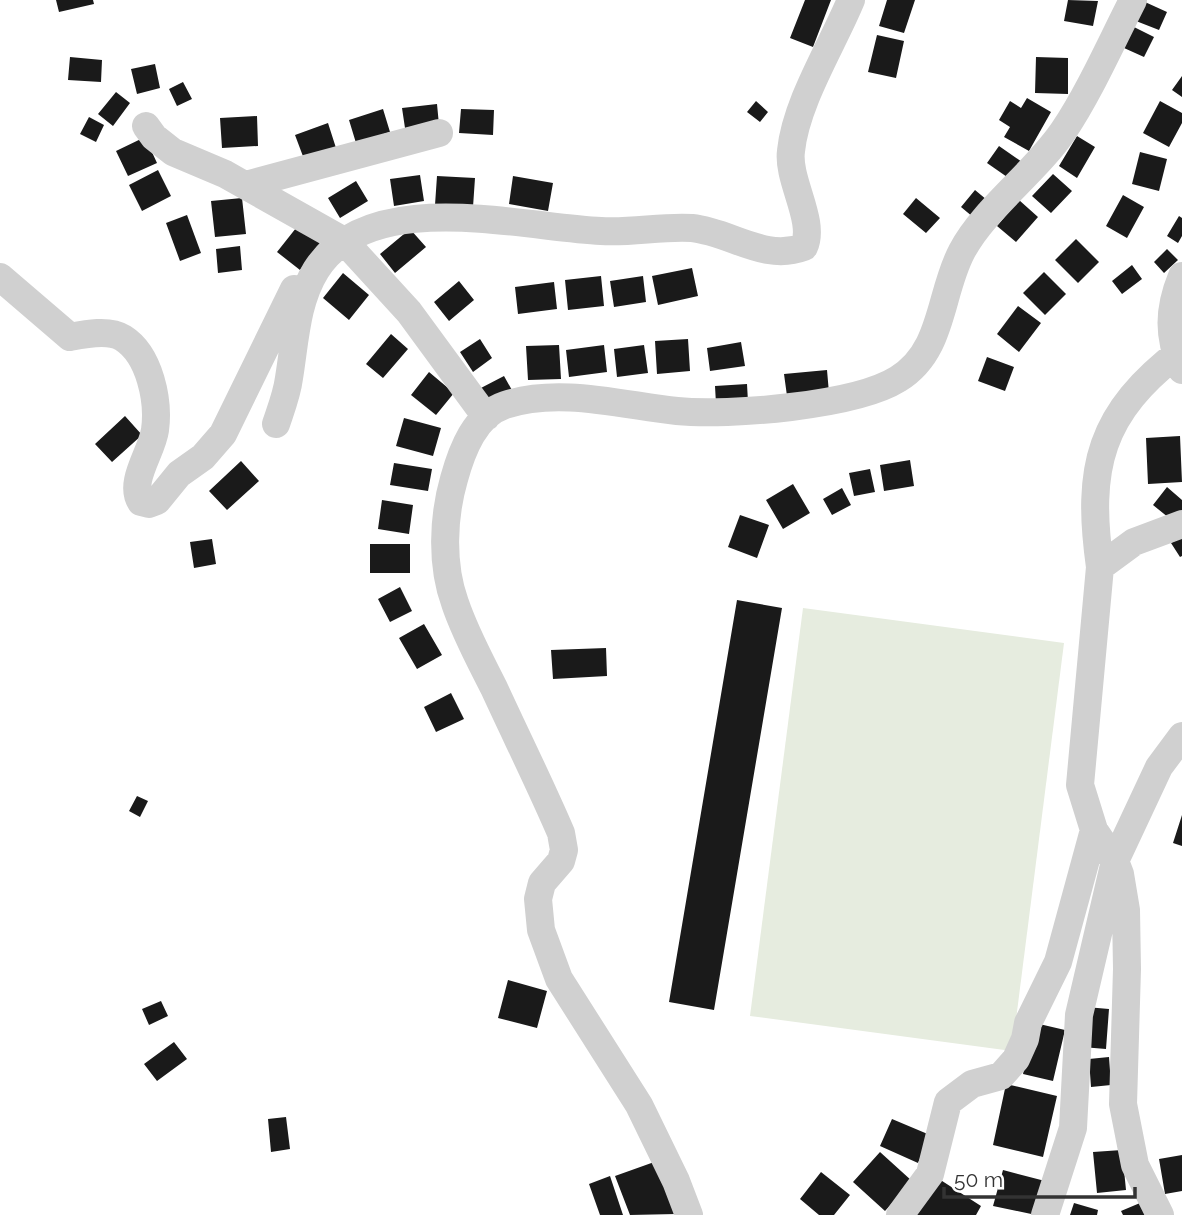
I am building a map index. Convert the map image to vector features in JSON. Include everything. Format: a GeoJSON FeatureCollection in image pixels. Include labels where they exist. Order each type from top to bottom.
{"type":"FeatureCollection","features":[{"type":"Feature","properties":{"kind":"street"},"geometry":{"type":"LineString","coordinates":[[0,277],[70,337],[89,334],[122,337],[138,353],[153,390],[156,410],[153,443],[140,473],[137,491],[141,502],[149,504],[157,501],[179,474],[203,457],[223,434],[246,393],[286,302],[301,281],[315,272],[344,241],[389,223],[451,218],[598,231],[690,228],[724,234],[761,251],[804,247],[807,233],[792,171],[791,151],[807,97],[851,0]]}},
{"type":"Feature","properties":{"kind":"street"},"geometry":{"type":"LineString","coordinates":[[689,1215],[676,1181],[639,1105],[576,1008],[548,952],[541,930],[538,899],[542,883],[561,861],[564,850],[561,833],[454,600],[447,566],[448,499],[460,459],[473,431],[486,416],[503,405],[553,398],[680,411],[726,412],[854,398],[880,390],[902,377],[917,364],[931,342],[952,270],[970,236],[1064,130],[1133,0]]}},
{"type":"Feature","properties":{"kind":"street"},"geometry":{"type":"LineString","coordinates":[[146,126],[154,137],[173,152],[246,185],[344,241],[409,313],[486,416]]}},
{"type":"Feature","properties":{"kind":"street"},"geometry":{"type":"LineString","coordinates":[[246,185],[439,133]]}},
{"type":"Feature","properties":{"kind":"street"},"geometry":{"type":"LineString","coordinates":[[276,424],[289,380],[300,309],[315,272]]}},
{"type":"Feature","properties":{"kind":"street"},"geometry":{"type":"LineString","coordinates":[[1160,1215],[1135,1166],[1123,1104],[1126,910],[1115,860],[1094,830],[1083,797],[1080,767],[1100,567],[1096,541],[1097,466],[1102,445],[1121,411],[1180,358],[1169,323],[1170,311],[1182,276]]}},
{"type":"Feature","properties":{"kind":"street"},"geometry":{"type":"LineString","coordinates":[[1100,567],[1134,542],[1182,524]]}},
{"type":"Feature","properties":{"kind":"street"},"geometry":{"type":"LineString","coordinates":[[1045,1215],[1073,1128],[1079,1015],[1115,860],[1159,766],[1182,736]]}},
{"type":"Feature","properties":{"kind":"street"},"geometry":{"type":"LineString","coordinates":[[900,1215],[930,1174],[948,1102],[972,1084],[1001,1076],[1016,1059],[1025,1039],[1028,1023],[1058,962],[1094,830]]}},
{"type":"Feature","properties":{"kind":"shaded area"},"geometry":{"type":"Polygon","coordinates":[[[803,608],[1064,643],[1012,1051],[750,1016],[803,608]]]}},
{"type":"Feature","properties":{"kind":"building"},"geometry":{"type":"Polygon","coordinates":[[[56,0],[93,0],[94,4],[59,12],[56,0]]]}},
{"type":"Feature","properties":{"kind":"building"},"geometry":{"type":"Polygon","coordinates":[[[805,0],[831,0],[813,47],[790,38],[805,0]]]}},
{"type":"Feature","properties":{"kind":"building"},"geometry":{"type":"Polygon","coordinates":[[[887,0],[915,0],[904,33],[879,26],[887,0]]]}},
{"type":"Feature","properties":{"kind":"building"},"geometry":{"type":"Polygon","coordinates":[[[1068,0],[1098,1],[1093,26],[1064,21],[1068,0]]]}},
{"type":"Feature","properties":{"kind":"building"},"geometry":{"type":"Polygon","coordinates":[[[1145,2],[1167,12],[1159,30],[1136,21],[1145,2]]]}},
{"type":"Feature","properties":{"kind":"building"},"geometry":{"type":"Polygon","coordinates":[[[1134,27],[1154,37],[1144,57],[1124,48],[1134,27]]]}},
{"type":"Feature","properties":{"kind":"building"},"geometry":{"type":"Polygon","coordinates":[[[877,35],[904,41],[896,78],[868,72],[877,35]]]}},
{"type":"Feature","properties":{"kind":"building"},"geometry":{"type":"Polygon","coordinates":[[[70,57],[102,60],[101,82],[68,80],[70,57]]]}},
{"type":"Feature","properties":{"kind":"building"},"geometry":{"type":"Polygon","coordinates":[[[1036,57],[1068,58],[1068,94],[1035,93],[1036,57]]]}},
{"type":"Feature","properties":{"kind":"building"},"geometry":{"type":"Polygon","coordinates":[[[155,64],[160,88],[137,94],[131,69],[155,64]]]}},
{"type":"Feature","properties":{"kind":"building"},"geometry":{"type":"Polygon","coordinates":[[[1182,76],[1182,97],[1172,90],[1182,76]]]}},
{"type":"Feature","properties":{"kind":"building"},"geometry":{"type":"Polygon","coordinates":[[[183,82],[192,99],[177,106],[169,89],[183,82]]]}},
{"type":"Feature","properties":{"kind":"building"},"geometry":{"type":"Polygon","coordinates":[[[116,92],[130,103],[113,126],[98,114],[116,92]]]}},
{"type":"Feature","properties":{"kind":"building"},"geometry":{"type":"Polygon","coordinates":[[[1027,98],[1051,112],[1029,151],[1004,137],[1010,127],[999,120],[1010,101],[1021,108],[1027,98]]]}},
{"type":"Feature","properties":{"kind":"building"},"geometry":{"type":"Polygon","coordinates":[[[756,101],[768,112],[760,122],[747,112],[756,101]]]}},
{"type":"Feature","properties":{"kind":"building"},"geometry":{"type":"Polygon","coordinates":[[[1160,101],[1182,113],[1182,123],[1169,147],[1143,133],[1160,101]]]}},
{"type":"Feature","properties":{"kind":"building"},"geometry":{"type":"Polygon","coordinates":[[[437,104],[439,125],[405,128],[402,108],[437,104]]]}},
{"type":"Feature","properties":{"kind":"building"},"geometry":{"type":"Polygon","coordinates":[[[383,109],[390,132],[356,143],[349,120],[383,109]]]}},
{"type":"Feature","properties":{"kind":"building"},"geometry":{"type":"Polygon","coordinates":[[[461,109],[494,110],[493,135],[459,133],[461,109]]]}},
{"type":"Feature","properties":{"kind":"building"},"geometry":{"type":"Polygon","coordinates":[[[257,116],[258,146],[222,148],[220,118],[257,116]]]}},
{"type":"Feature","properties":{"kind":"building"},"geometry":{"type":"Polygon","coordinates":[[[89,117],[104,125],[96,142],[80,134],[89,117]]]}},
{"type":"Feature","properties":{"kind":"building"},"geometry":{"type":"Polygon","coordinates":[[[328,123],[336,148],[304,159],[295,135],[328,123]]]}},
{"type":"Feature","properties":{"kind":"building"},"geometry":{"type":"Polygon","coordinates":[[[1077,136],[1095,147],[1077,178],[1059,166],[1077,136]]]}},
{"type":"Feature","properties":{"kind":"building"},"geometry":{"type":"Polygon","coordinates":[[[145,137],[157,163],[128,176],[116,151],[145,137]]]}},
{"type":"Feature","properties":{"kind":"building"},"geometry":{"type":"Polygon","coordinates":[[[999,146],[1022,162],[1010,179],[987,163],[999,146]]]}},
{"type":"Feature","properties":{"kind":"building"},"geometry":{"type":"Polygon","coordinates":[[[1140,152],[1167,159],[1159,191],[1132,184],[1140,152]]]}},
{"type":"Feature","properties":{"kind":"building"},"geometry":{"type":"Polygon","coordinates":[[[158,170],[171,196],[142,211],[129,185],[158,170]]]}},
{"type":"Feature","properties":{"kind":"building"},"geometry":{"type":"Polygon","coordinates":[[[1053,174],[1072,191],[1051,213],[1032,196],[1053,174]]]}},
{"type":"Feature","properties":{"kind":"building"},"geometry":{"type":"Polygon","coordinates":[[[420,175],[424,201],[394,206],[390,179],[420,175]]]}},
{"type":"Feature","properties":{"kind":"building"},"geometry":{"type":"Polygon","coordinates":[[[437,176],[475,178],[473,207],[435,205],[437,176]]]}},
{"type":"Feature","properties":{"kind":"building"},"geometry":{"type":"Polygon","coordinates":[[[513,176],[553,183],[548,211],[509,204],[513,176]]]}},
{"type":"Feature","properties":{"kind":"building"},"geometry":{"type":"Polygon","coordinates":[[[356,181],[368,201],[340,218],[328,198],[356,181]]]}},
{"type":"Feature","properties":{"kind":"building"},"geometry":{"type":"Polygon","coordinates":[[[975,190],[987,200],[973,217],[961,207],[975,190]]]}},
{"type":"Feature","properties":{"kind":"building"},"geometry":{"type":"Polygon","coordinates":[[[1123,195],[1144,207],[1127,238],[1106,226],[1123,195]]]}},
{"type":"Feature","properties":{"kind":"building"},"geometry":{"type":"Polygon","coordinates":[[[242,198],[246,234],[215,237],[211,201],[242,198]]]}},
{"type":"Feature","properties":{"kind":"building"},"geometry":{"type":"Polygon","coordinates":[[[916,198],[940,218],[926,233],[903,214],[916,198]]]}},
{"type":"Feature","properties":{"kind":"building"},"geometry":{"type":"Polygon","coordinates":[[[1019,200],[1038,217],[1016,242],[997,226],[1019,200]]]}},
{"type":"Feature","properties":{"kind":"building"},"geometry":{"type":"Polygon","coordinates":[[[187,215],[201,253],[180,261],[166,223],[187,215]]]}},
{"type":"Feature","properties":{"kind":"building"},"geometry":{"type":"Polygon","coordinates":[[[1179,216],[1182,218],[1182,236],[1178,243],[1167,236],[1179,216]]]}},
{"type":"Feature","properties":{"kind":"building"},"geometry":{"type":"Polygon","coordinates":[[[300,223],[322,240],[300,270],[277,252],[300,223]]]}},
{"type":"Feature","properties":{"kind":"building"},"geometry":{"type":"Polygon","coordinates":[[[410,229],[426,247],[395,273],[380,254],[410,229]]]}},
{"type":"Feature","properties":{"kind":"building"},"geometry":{"type":"Polygon","coordinates":[[[1076,239],[1099,262],[1078,283],[1055,260],[1076,239]]]}},
{"type":"Feature","properties":{"kind":"building"},"geometry":{"type":"Polygon","coordinates":[[[240,246],[242,270],[218,273],[216,249],[240,246]]]}},
{"type":"Feature","properties":{"kind":"building"},"geometry":{"type":"Polygon","coordinates":[[[1167,249],[1178,260],[1164,273],[1154,262],[1167,249]]]}},
{"type":"Feature","properties":{"kind":"building"},"geometry":{"type":"Polygon","coordinates":[[[1132,265],[1142,279],[1122,294],[1112,281],[1132,265]]]}},
{"type":"Feature","properties":{"kind":"building"},"geometry":{"type":"Polygon","coordinates":[[[692,268],[698,296],[658,305],[652,276],[692,268]]]}},
{"type":"Feature","properties":{"kind":"building"},"geometry":{"type":"Polygon","coordinates":[[[1044,272],[1066,294],[1045,315],[1023,293],[1044,272]]]}},
{"type":"Feature","properties":{"kind":"building"},"geometry":{"type":"Polygon","coordinates":[[[343,273],[369,295],[349,320],[323,298],[343,273]]]}},
{"type":"Feature","properties":{"kind":"building"},"geometry":{"type":"Polygon","coordinates":[[[601,276],[604,306],[568,310],[565,280],[601,276]]]}},
{"type":"Feature","properties":{"kind":"building"},"geometry":{"type":"Polygon","coordinates":[[[643,276],[646,302],[614,307],[610,281],[643,276]]]}},
{"type":"Feature","properties":{"kind":"building"},"geometry":{"type":"Polygon","coordinates":[[[459,281],[474,300],[449,321],[434,302],[459,281]]]}},
{"type":"Feature","properties":{"kind":"building"},"geometry":{"type":"Polygon","coordinates":[[[554,282],[557,309],[518,314],[515,287],[554,282]]]}},
{"type":"Feature","properties":{"kind":"building"},"geometry":{"type":"Polygon","coordinates":[[[1018,306],[1041,323],[1019,352],[997,334],[1018,306]]]}},
{"type":"Feature","properties":{"kind":"building"},"geometry":{"type":"Polygon","coordinates":[[[391,334],[408,349],[383,378],[366,364],[391,334]]]}},
{"type":"Feature","properties":{"kind":"building"},"geometry":{"type":"Polygon","coordinates":[[[480,339],[492,358],[473,372],[460,352],[480,339]]]}},
{"type":"Feature","properties":{"kind":"building"},"geometry":{"type":"Polygon","coordinates":[[[688,339],[690,371],[657,374],[655,341],[688,339]]]}},
{"type":"Feature","properties":{"kind":"building"},"geometry":{"type":"Polygon","coordinates":[[[741,342],[745,366],[710,371],[707,348],[741,342]]]}},
{"type":"Feature","properties":{"kind":"building"},"geometry":{"type":"Polygon","coordinates":[[[559,345],[561,379],[528,380],[526,346],[559,345]]]}},
{"type":"Feature","properties":{"kind":"building"},"geometry":{"type":"Polygon","coordinates":[[[604,345],[607,372],[569,377],[566,350],[604,345]]]}},
{"type":"Feature","properties":{"kind":"building"},"geometry":{"type":"Polygon","coordinates":[[[644,345],[648,373],[617,377],[614,349],[644,345]]]}},
{"type":"Feature","properties":{"kind":"building"},"geometry":{"type":"Polygon","coordinates":[[[987,357],[1014,367],[1005,391],[978,381],[987,357]]]}},
{"type":"Feature","properties":{"kind":"building"},"geometry":{"type":"Polygon","coordinates":[[[827,370],[829,393],[787,396],[784,374],[827,370]]]}},
{"type":"Feature","properties":{"kind":"building"},"geometry":{"type":"Polygon","coordinates":[[[429,372],[454,393],[436,415],[411,395],[429,372]]]}},
{"type":"Feature","properties":{"kind":"building"},"geometry":{"type":"Polygon","coordinates":[[[504,376],[513,392],[488,405],[479,389],[504,376]]]}},
{"type":"Feature","properties":{"kind":"building"},"geometry":{"type":"Polygon","coordinates":[[[747,384],[748,402],[716,404],[715,386],[747,384]]]}},
{"type":"Feature","properties":{"kind":"building"},"geometry":{"type":"Polygon","coordinates":[[[125,416],[142,435],[112,462],[95,444],[125,416]]]}},
{"type":"Feature","properties":{"kind":"building"},"geometry":{"type":"Polygon","coordinates":[[[404,418],[441,428],[433,456],[396,446],[404,418]]]}},
{"type":"Feature","properties":{"kind":"building"},"geometry":{"type":"Polygon","coordinates":[[[1180,436],[1182,482],[1148,484],[1146,438],[1180,436]]]}},
{"type":"Feature","properties":{"kind":"building"},"geometry":{"type":"Polygon","coordinates":[[[910,460],[914,486],[884,491],[880,465],[910,460]]]}},
{"type":"Feature","properties":{"kind":"building"},"geometry":{"type":"Polygon","coordinates":[[[241,461],[259,481],[227,510],[209,491],[241,461]]]}},
{"type":"Feature","properties":{"kind":"building"},"geometry":{"type":"Polygon","coordinates":[[[394,463],[432,469],[428,491],[390,485],[394,463]]]}},
{"type":"Feature","properties":{"kind":"building"},"geometry":{"type":"Polygon","coordinates":[[[870,469],[875,492],[854,496],[849,473],[870,469]]]}},
{"type":"Feature","properties":{"kind":"building"},"geometry":{"type":"Polygon","coordinates":[[[793,484],[810,513],[783,529],[766,500],[793,484]]]}},
{"type":"Feature","properties":{"kind":"building"},"geometry":{"type":"Polygon","coordinates":[[[1167,487],[1182,500],[1182,512],[1174,522],[1153,505],[1167,487]]]}},
{"type":"Feature","properties":{"kind":"building"},"geometry":{"type":"Polygon","coordinates":[[[842,488],[851,505],[832,515],[823,499],[842,488]]]}},
{"type":"Feature","properties":{"kind":"building"},"geometry":{"type":"Polygon","coordinates":[[[382,500],[413,505],[409,534],[378,529],[382,500]]]}},
{"type":"Feature","properties":{"kind":"building"},"geometry":{"type":"Polygon","coordinates":[[[740,515],[769,525],[757,558],[728,547],[740,515]]]}},
{"type":"Feature","properties":{"kind":"building"},"geometry":{"type":"Polygon","coordinates":[[[1182,537],[1182,556],[1180,557],[1171,543],[1182,537]]]}},
{"type":"Feature","properties":{"kind":"building"},"geometry":{"type":"Polygon","coordinates":[[[212,539],[216,564],[194,568],[190,542],[212,539]]]}},
{"type":"Feature","properties":{"kind":"building"},"geometry":{"type":"Polygon","coordinates":[[[370,544],[410,544],[410,573],[370,573],[370,544]]]}},
{"type":"Feature","properties":{"kind":"building"},"geometry":{"type":"Polygon","coordinates":[[[400,587],[412,611],[390,622],[378,599],[400,587]]]}},
{"type":"Feature","properties":{"kind":"building"},"geometry":{"type":"Polygon","coordinates":[[[737,600],[782,608],[714,1010],[669,1002],[737,600]]]}},
{"type":"Feature","properties":{"kind":"building"},"geometry":{"type":"Polygon","coordinates":[[[424,624],[442,655],[417,669],[399,638],[424,624]]]}},
{"type":"Feature","properties":{"kind":"building"},"geometry":{"type":"Polygon","coordinates":[[[606,648],[607,676],[553,679],[551,650],[606,648]]]}},
{"type":"Feature","properties":{"kind":"building"},"geometry":{"type":"Polygon","coordinates":[[[451,693],[464,719],[436,732],[424,707],[451,693]]]}},
{"type":"Feature","properties":{"kind":"building"},"geometry":{"type":"Polygon","coordinates":[[[137,796],[148,801],[140,817],[129,811],[137,796]]]}},
{"type":"Feature","properties":{"kind":"building"},"geometry":{"type":"Polygon","coordinates":[[[1182,815],[1182,846],[1173,843],[1182,815]]]}},
{"type":"Feature","properties":{"kind":"building"},"geometry":{"type":"Polygon","coordinates":[[[508,980],[547,991],[537,1028],[498,1018],[508,980]]]}},
{"type":"Feature","properties":{"kind":"building"},"geometry":{"type":"Polygon","coordinates":[[[161,1001],[168,1016],[149,1025],[142,1009],[161,1001]]]}},
{"type":"Feature","properties":{"kind":"building"},"geometry":{"type":"Polygon","coordinates":[[[1086,1007],[1109,1009],[1106,1049],[1082,1047],[1086,1007]]]}},
{"type":"Feature","properties":{"kind":"building"},"geometry":{"type":"Polygon","coordinates":[[[1035,1023],[1065,1030],[1053,1081],[1023,1074],[1035,1023]]]}},
{"type":"Feature","properties":{"kind":"building"},"geometry":{"type":"Polygon","coordinates":[[[174,1042],[187,1059],[157,1081],[144,1064],[174,1042]]]}},
{"type":"Feature","properties":{"kind":"building"},"geometry":{"type":"Polygon","coordinates":[[[1109,1057],[1111,1085],[1091,1087],[1089,1059],[1109,1057]]]}},
{"type":"Feature","properties":{"kind":"building"},"geometry":{"type":"Polygon","coordinates":[[[1006,1084],[1057,1096],[1043,1157],[993,1145],[1006,1084]]]}},
{"type":"Feature","properties":{"kind":"building"},"geometry":{"type":"Polygon","coordinates":[[[286,1117],[290,1149],[271,1152],[268,1119],[286,1117]]]}},
{"type":"Feature","properties":{"kind":"building"},"geometry":{"type":"Polygon","coordinates":[[[892,1119],[930,1135],[918,1163],[880,1146],[892,1119]]]}},
{"type":"Feature","properties":{"kind":"building"},"geometry":{"type":"Polygon","coordinates":[[[1122,1150],[1126,1190],[1097,1193],[1093,1152],[1122,1150]]]}},
{"type":"Feature","properties":{"kind":"building"},"geometry":{"type":"Polygon","coordinates":[[[880,1152],[912,1181],[885,1211],[853,1182],[880,1152]]]}},
{"type":"Feature","properties":{"kind":"building"},"geometry":{"type":"Polygon","coordinates":[[[1182,1155],[1182,1191],[1165,1194],[1159,1159],[1182,1155]]]}},
{"type":"Feature","properties":{"kind":"building"},"geometry":{"type":"Polygon","coordinates":[[[657,1161],[677,1214],[630,1215],[615,1176],[657,1161]]]}},
{"type":"Feature","properties":{"kind":"building"},"geometry":{"type":"Polygon","coordinates":[[[1003,1170],[1045,1181],[1036,1215],[993,1206],[1003,1170]]]}},
{"type":"Feature","properties":{"kind":"building"},"geometry":{"type":"Polygon","coordinates":[[[821,1172],[850,1195],[834,1215],[819,1215],[800,1199],[821,1172]]]}},
{"type":"Feature","properties":{"kind":"building"},"geometry":{"type":"Polygon","coordinates":[[[610,1176],[623,1215],[600,1215],[589,1184],[610,1176]]]}},
{"type":"Feature","properties":{"kind":"building"},"geometry":{"type":"Polygon","coordinates":[[[939,1179],[981,1206],[976,1215],[916,1215],[939,1179]]]}},
{"type":"Feature","properties":{"kind":"building"},"geometry":{"type":"Polygon","coordinates":[[[1074,1203],[1098,1210],[1097,1215],[1070,1215],[1074,1203]]]}},
{"type":"Feature","properties":{"kind":"building"},"geometry":{"type":"Polygon","coordinates":[[[1140,1203],[1145,1215],[1123,1215],[1121,1211],[1140,1203]]]}}]}
